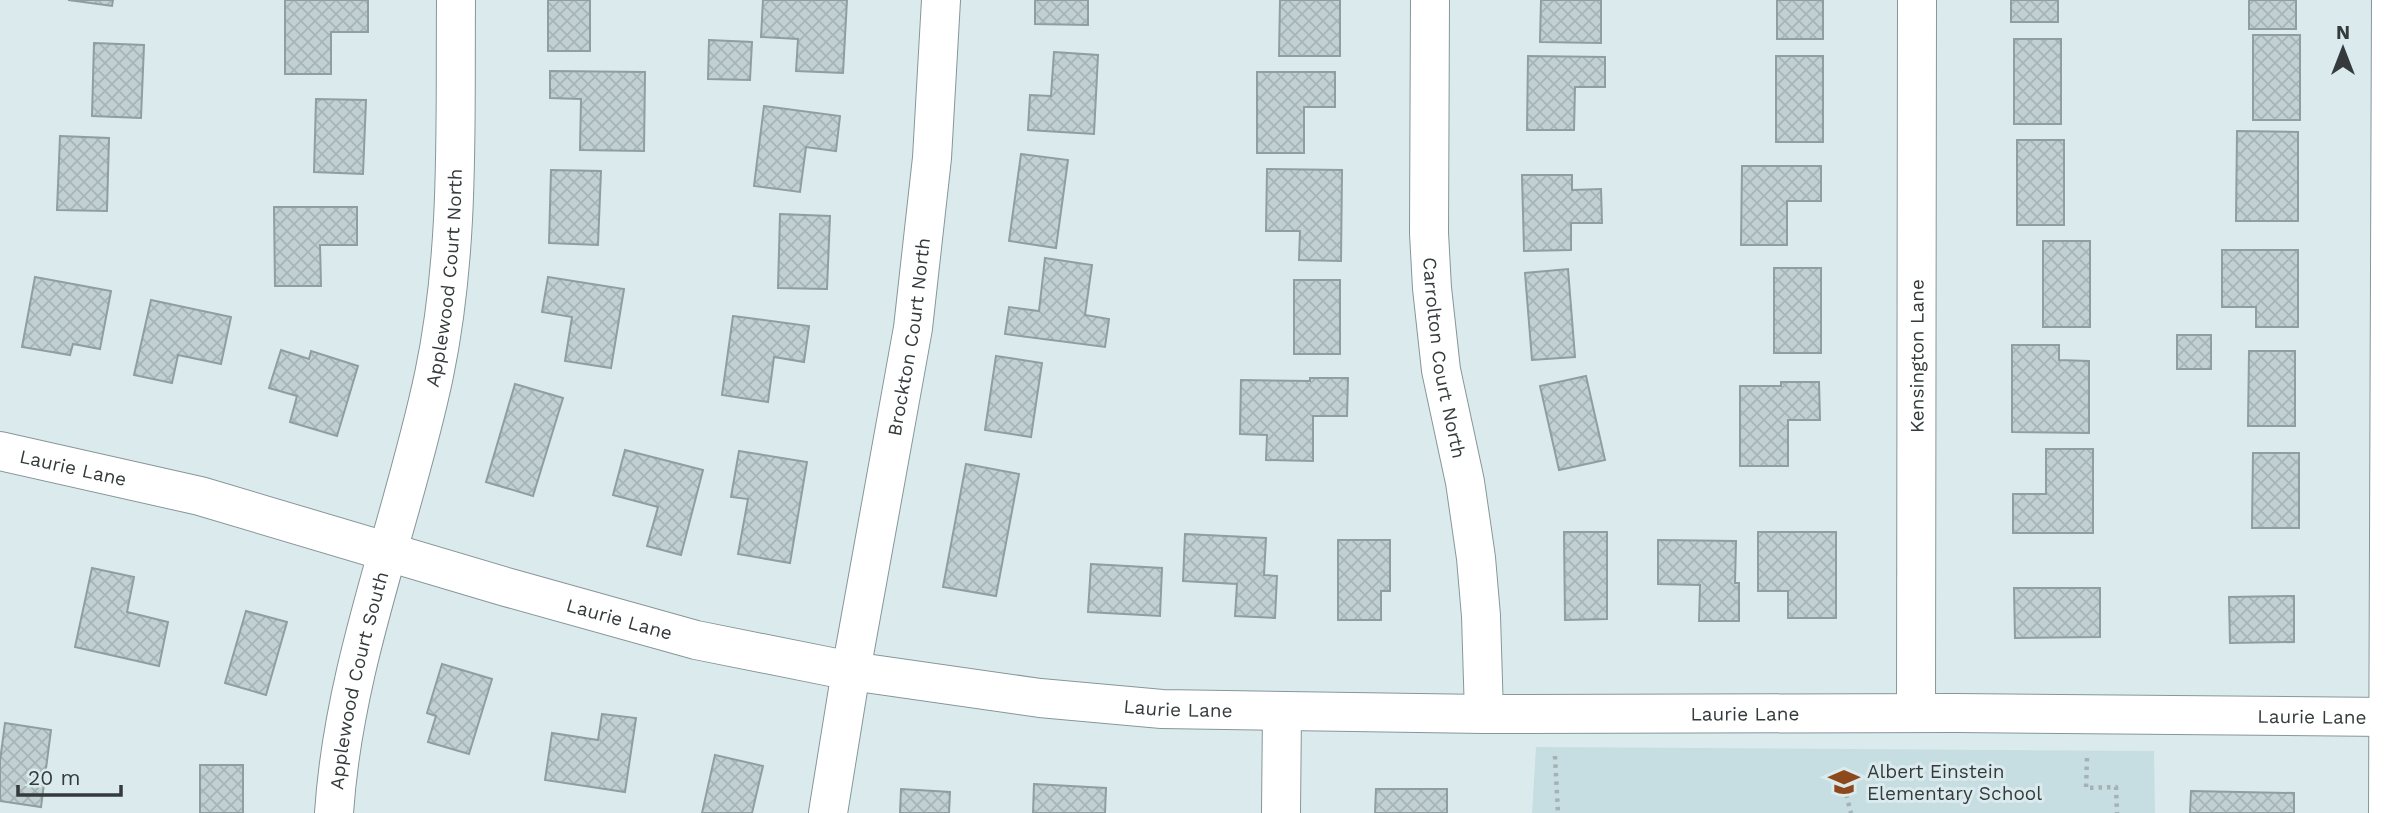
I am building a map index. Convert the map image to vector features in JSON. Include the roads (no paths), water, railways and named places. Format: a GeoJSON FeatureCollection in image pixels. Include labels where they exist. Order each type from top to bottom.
{"type":"FeatureCollection","features":[{"type":"Feature","properties":{"kind":"street","name":"Applewood Court North"},"geometry":{"type":"LineString","coordinates":[[388,551],[421,432],[444,316],[454,213],[456,0]]}},
{"type":"Feature","properties":{"kind":"street","name":"Brockton Court North"},"geometry":{"type":"LineString","coordinates":[[828,813],[913,328],[932,158],[940,0]]}},
{"type":"Feature","properties":{"kind":"street","name":"Carrolton Court North"},"geometry":{"type":"LineString","coordinates":[[1430,0],[1429,233],[1432,288],[1441,370],[1465,482],[1476,558],[1484,714]]}},
{"type":"Feature","properties":{"kind":"street","name":"Kensington Lane"},"geometry":{"type":"LineString","coordinates":[[1916,713],[1917,0]]}},
{"type":"Feature","properties":{"kind":"street"},"geometry":{"type":"LineString","coordinates":[[2388,813],[2391,0]]}},
{"type":"Feature","properties":{"kind":"street","name":"Laurie Lane"},"geometry":{"type":"LineString","coordinates":[[0,451],[200,496],[696,640],[851,671],[1040,698],[1162,709],[1484,714],[1916,713],[2388,717]]}},
{"type":"Feature","properties":{"kind":"street","name":"Applewood Court South"},"geometry":{"type":"LineString","coordinates":[[334,813],[336,780],[354,674],[388,551]]}},
{"type":"Feature","properties":{"kind":"street"},"geometry":{"type":"LineString","coordinates":[[1281,813],[1282,711]]}},
{"type":"Feature","properties":{"kind":"place","name":"Albert Einstein Elementary School"},"geometry":{"type":"Point","coordinates":[1844,782]}}]}
